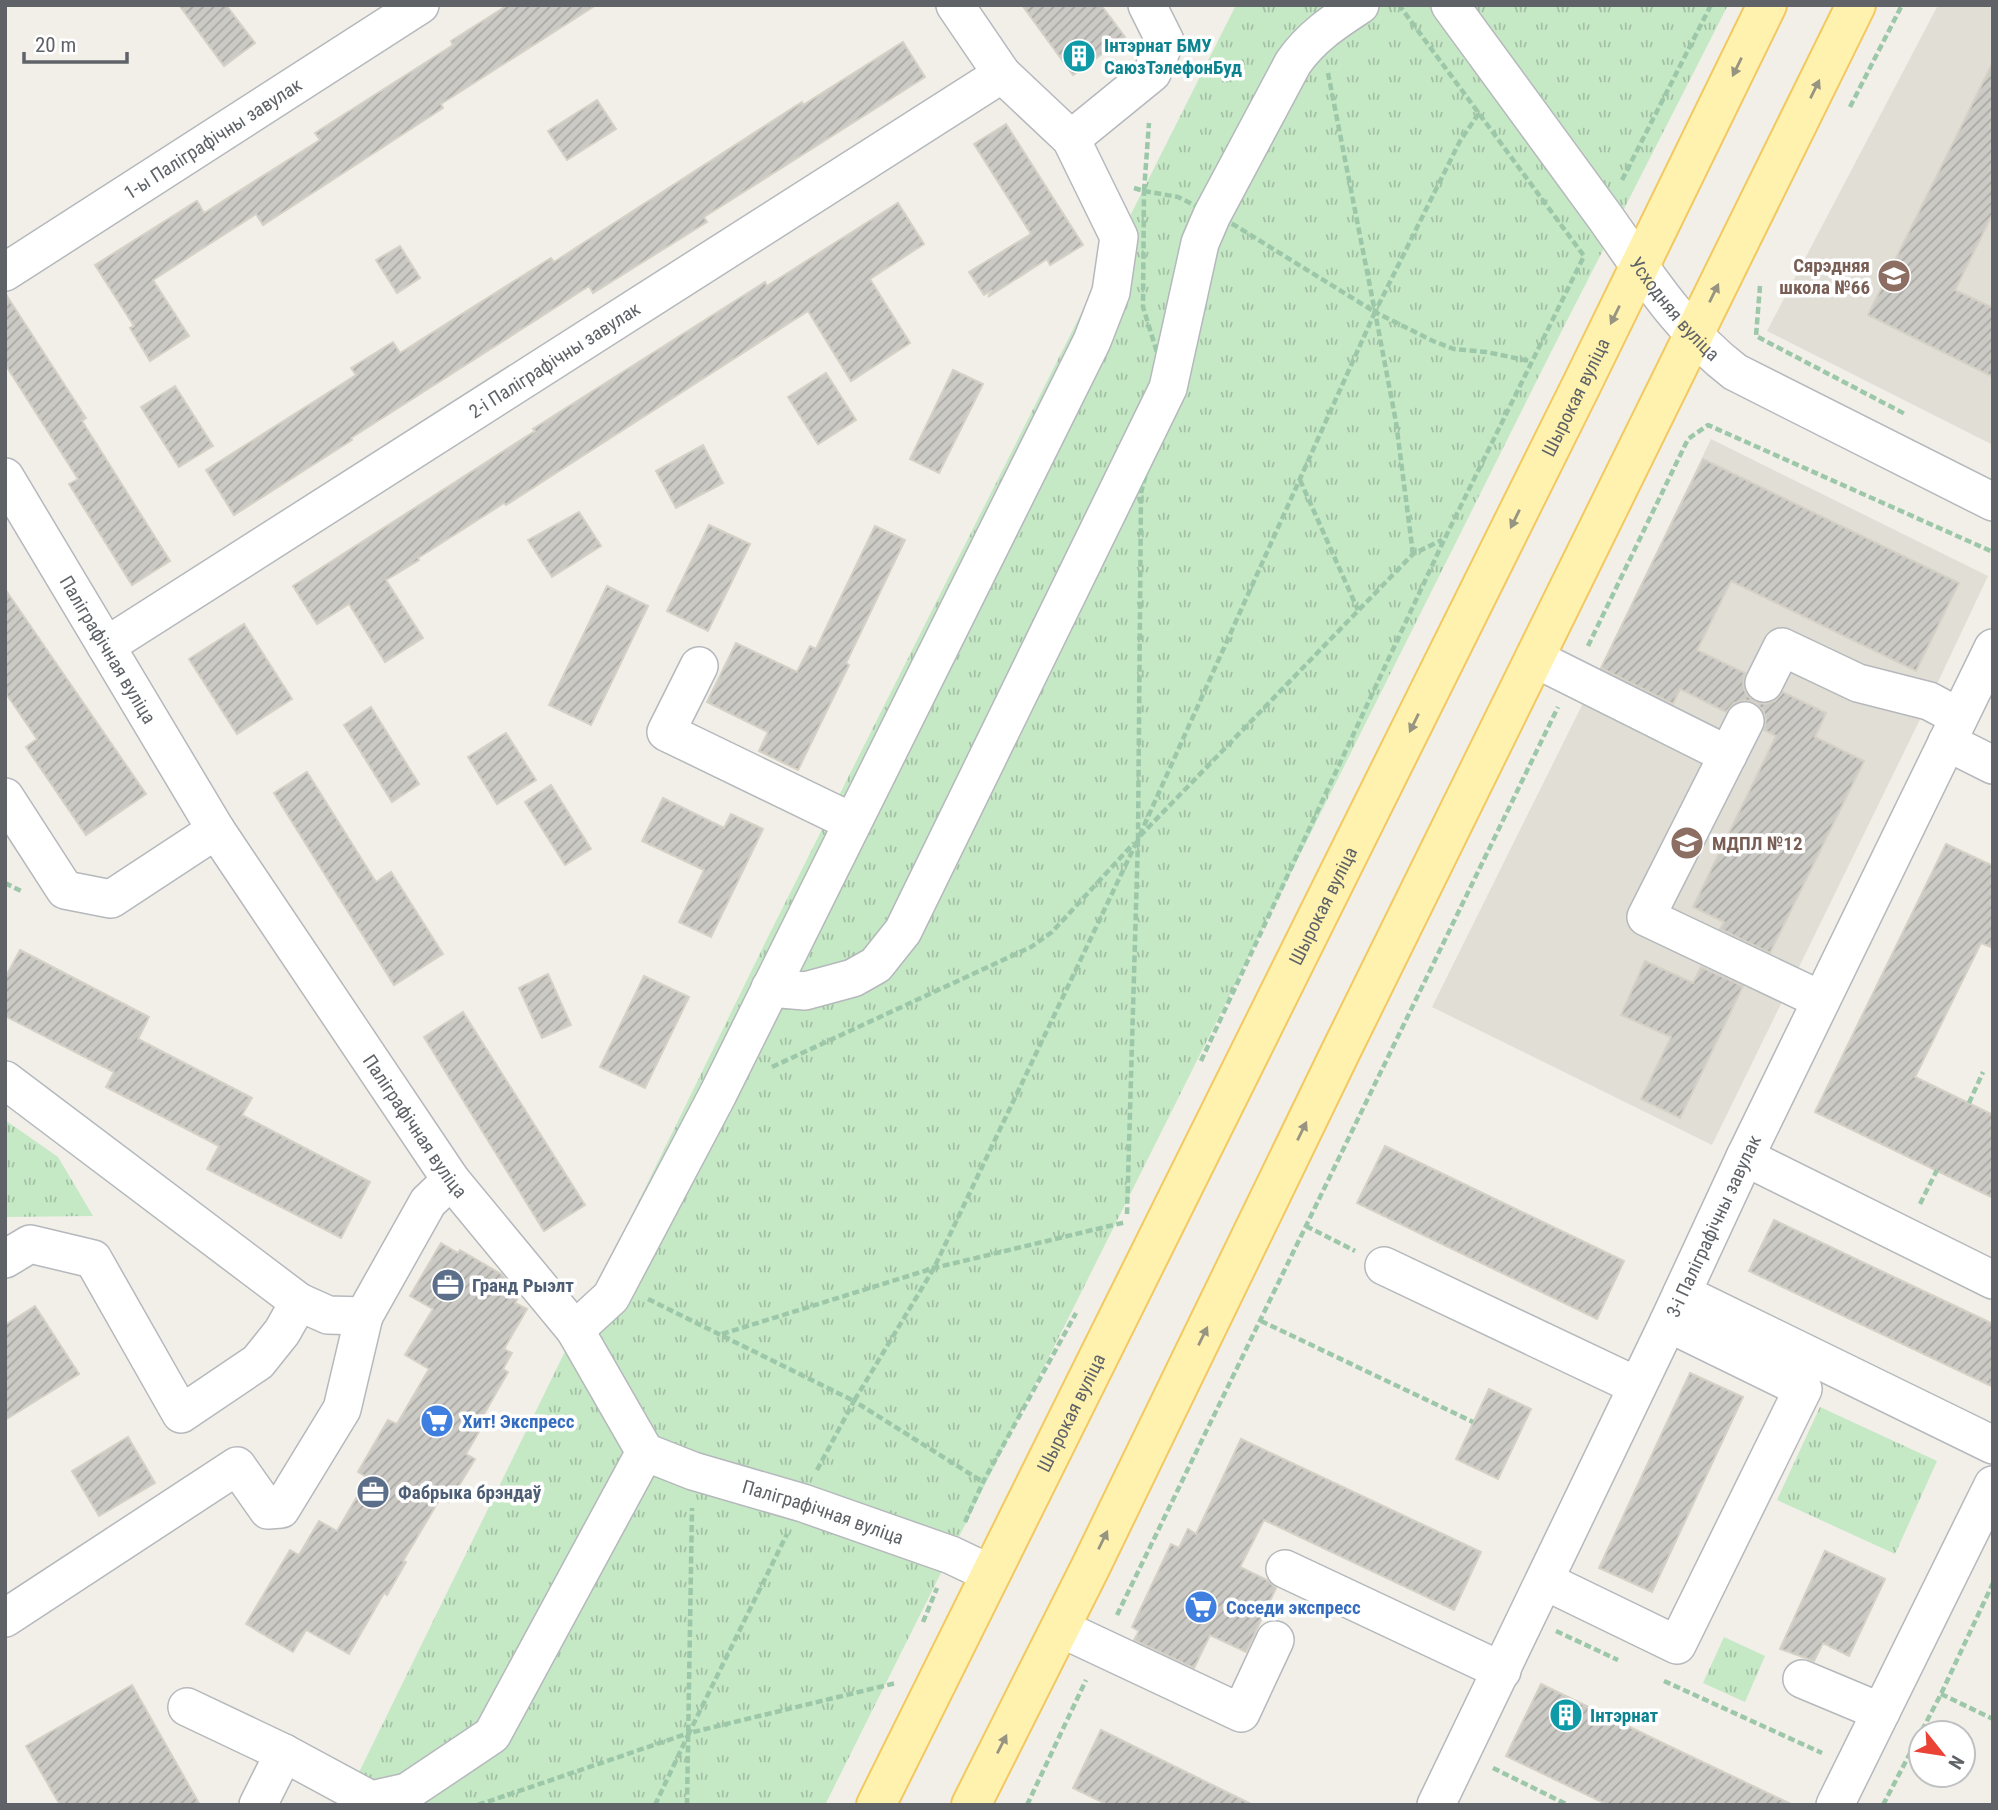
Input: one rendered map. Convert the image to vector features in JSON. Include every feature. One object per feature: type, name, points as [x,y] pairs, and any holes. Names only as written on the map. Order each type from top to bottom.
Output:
[{"type":"main road","name":"Шырокая вуліца","points":[[876,1805],[1569,411],[1767,5]]},
{"type":"main road","points":[[971,1805],[1060,1629],[1856,5]]},
{"type":"street","name":"1-ы Паліграфічны завулак","points":[[5,272],[420,5]]},
{"type":"street","points":[[575,1331],[611,1297],[718,1094],[1093,341],[1111,292],[1119,237],[1071,139],[1002,74],[955,5]]},
{"type":"street","points":[[1071,139],[1152,73],[1165,41],[1147,5]]},
{"type":"street","points":[[770,988],[804,991],[853,978],[876,965],[903,931],[1168,388],[1200,243],[1212,215],[1305,45],[1320,31],[1360,5]]},
{"type":"street","name":"Усходняя вуліца","points":[[1450,5],[1639,265],[1693,336],[1711,354],[1735,372],[1993,502]]},
{"type":"street","name":"2-і Паліграфічны завулак","points":[[106,646],[1002,74]]},
{"type":"street","name":"Паліграфічная вуліца","points":[[5,477],[216,830],[451,1180],[575,1331],[645,1452],[693,1471],[803,1503],[951,1555],[991,1574]]},
{"type":"street","points":[[1764,682],[1782,647],[1858,682],[1929,701],[1953,729],[1993,765]]},
{"type":"street","name":"3-і Паліграфічны завулак","points":[[1436,1805],[1745,1157],[1993,648]]},
{"type":"street","points":[[1534,658],[1728,754]]},
{"type":"street","points":[[699,666],[666,732],[852,822]]},
{"type":"street","points":[[1745,721],[1646,917],[1821,1000]]},
{"type":"street","points":[[5,797],[65,890],[111,899],[216,830]]},
{"type":"street","points":[[5,1080],[299,1302],[328,1315],[364,1316]]},
{"type":"street","points":[[1745,1157],[1993,1280]]},
{"type":"street","points":[[5,1618],[237,1466],[268,1510],[281,1509],[342,1409],[364,1316],[428,1202],[451,1180]]},
{"type":"street","points":[[5,1259],[30,1244],[93,1259],[181,1414],[258,1362],[282,1332],[299,1302]]},
{"type":"street","points":[[1384,1266],[1637,1386]]},
{"type":"street","points":[[1675,1308],[1993,1445]]},
{"type":"street","points":[[1545,1581],[1677,1645],[1803,1389],[1675,1308]]},
{"type":"street","points":[[187,1707],[284,1753],[371,1800],[407,1792],[492,1735],[645,1452]]},
{"type":"street","points":[[1835,1805],[1990,1498]]},
{"type":"street","points":[[1285,1569],[1502,1671]]},
{"type":"street","points":[[1060,1629],[1241,1713],[1275,1640]]},
{"type":"street","points":[[1802,1679],[1881,1712]]},
{"type":"street","points":[[258,1805],[284,1753]]},
{"type":"path","points":[[1197,1070],[1444,540],[1584,256],[1399,5]]},
{"type":"path","points":[[1620,183],[1711,5]]},
{"type":"path","points":[[1847,114],[1902,5]]},
{"type":"path","points":[[1320,31],[1396,422],[1413,554]]},
{"type":"path","points":[[1127,1221],[1138,839],[1141,493],[1168,388],[1143,307],[1144,191],[1152,73]]},
{"type":"path","points":[[655,1805],[803,1503],[809,1485],[934,1268],[1138,839],[1375,312],[1460,141],[1479,113]]},
{"type":"path","points":[[1090,175],[1144,191],[1178,197],[1236,226],[1375,312],[1454,349],[1530,361]]},
{"type":"path","points":[[1760,282],[1756,336],[1910,416]]},
{"type":"path","points":[[1027,1805],[1688,439],[1708,425],[1993,552]]},
{"type":"path","points":[[1300,480],[1359,610]]},
{"type":"path","points":[[718,1094],[1031,947],[1052,932],[1413,554],[1444,540]]},
{"type":"path","points":[[1969,1103],[1983,1072]]},
{"type":"path","points":[[1120,1233],[1133,1209]]},
{"type":"path","points":[[722,1334],[934,1268],[1127,1221]]},
{"type":"path","points":[[1306,1226],[1384,1266]]},
{"type":"path","points":[[611,1297],[644,1297],[722,1334],[855,1401],[983,1482]]},
{"type":"path","points":[[919,1631],[983,1482],[1081,1304]]},
{"type":"path","points":[[1261,1321],[1474,1422]]},
{"type":"path","points":[[687,1805],[693,1471]]},
{"type":"path","points":[[1883,1805],[1941,1694],[1993,1583]]},
{"type":"path","points":[[1555,1631],[1630,1665]]},
{"type":"path","points":[[1655,1676],[1853,1768]]},
{"type":"path","points":[[478,1805],[689,1733],[898,1682],[891,1695]]},
{"type":"path","points":[[1941,1694],[1993,1719]]},
{"type":"path","points":[[1481,1762],[1568,1805]]},
{"type":"shaded area","name":"Сярэдняя школа №66","points":[[1938,5],[1993,5],[1993,445],[1767,331]]},
{"type":"shaded area","name":"МДПЛ №12","points":[[1711,439],[1988,576],[1712,1145],[1432,1007]]},
{"type":"green space","points":[[1236,5],[1728,5],[1551,352],[825,1805],[343,1805],[769,935]]},
{"type":"green space","points":[[5,1120],[58,1157],[93,1216],[5,1217]]},
{"type":"green space","points":[[1820,1407],[1937,1461],[1895,1554],[1777,1500]]},
{"type":"green space","points":[[1724,1637],[1765,1656],[1745,1702],[1703,1683]]},
{"type":"building","points":[[179,5],[226,5],[255,43],[224,66]]},
{"type":"building","points":[[508,5],[596,5],[441,104],[443,108],[263,225],[256,214],[153,280],[189,336],[150,361],[130,328],[134,326],[95,265],[197,201],[204,213],[320,140],[315,133],[453,45],[451,41]]},
{"type":"building","name":"Інтэрнат БМУ СаюзТэлефонБуд","points":[[1022,5],[1101,5],[1125,37],[1073,75]]},
{"type":"building","points":[[903,42],[925,77],[704,217],[707,222],[593,293],[589,286],[234,515],[206,470],[356,375],[351,368],[393,342],[400,353],[551,258],[554,262],[802,102],[803,105]]},
{"type":"building","points":[[1993,62],[1993,213],[1955,290],[1993,308],[1993,377],[1868,315]]},
{"type":"building","points":[[597,100],[616,129],[567,160],[548,131]]},
{"type":"building","points":[[1006,124],[1083,245],[1050,265],[1047,259],[988,297],[992,290],[984,295],[969,272],[1031,234],[974,144]]},
{"type":"building","points":[[898,203],[924,244],[870,279],[910,343],[851,381],[808,311],[386,580],[423,638],[385,662],[349,604],[317,624],[293,586],[765,282],[767,286]]},
{"type":"building","points":[[400,246],[420,278],[397,293],[376,260]]},
{"type":"building","points":[[5,293],[86,418],[82,421],[170,561],[132,585],[69,484],[78,479],[5,364]]},
{"type":"building","points":[[953,370],[983,384],[939,473],[910,459]]},
{"type":"building","points":[[826,373],[856,420],[818,444],[788,397]]},
{"type":"building","points":[[175,386],[213,446],[179,467],[141,407]]},
{"type":"building","points":[[703,445],[723,483],[676,508],[656,471]]},
{"type":"building","points":[[1703,459],[1959,583],[1916,671],[1731,581],[1697,650],[1745,673],[1743,684],[1746,694],[1755,702],[1765,704],[1775,701],[1783,692],[1826,713],[1815,737],[1864,761],[1770,953],[1720,929],[1724,922],[1693,907],[1776,736],[1764,730],[1766,719],[1763,710],[1755,703],[1745,700],[1734,703],[1726,712],[1680,689],[1673,704],[1601,668]]},
{"type":"building","points":[[579,512],[601,546],[552,577],[528,540]]},
{"type":"building","points":[[709,525],[750,544],[708,631],[667,611]]},
{"type":"building","points":[[875,526],[905,540],[798,770],[759,751],[768,732],[707,702],[736,643],[797,672],[810,646],[816,649]]},
{"type":"building","points":[[607,586],[648,606],[591,725],[549,705]]},
{"type":"building","points":[[5,589],[146,794],[86,835],[26,747],[37,739],[5,692]]},
{"type":"building","points":[[244,624],[292,699],[237,734],[189,659]]},
{"type":"building","points":[[371,707],[419,784],[392,802],[344,725]]},
{"type":"building","points":[[506,733],[536,780],[497,804],[468,757]]},
{"type":"building","points":[[307,772],[376,882],[391,872],[443,954],[394,985],[274,793]]},
{"type":"building","points":[[551,785],[591,849],[565,865],[525,802]]},
{"type":"building","points":[[663,798],[724,828],[731,814],[763,829],[711,937],[679,922],[704,870],[642,841]]},
{"type":"building","points":[[1946,844],[1993,866],[1993,948],[1981,943],[1915,1077],[1993,1115],[1993,1198],[1815,1112]]},
{"type":"building","points":[[20,950],[149,1017],[138,1039],[252,1098],[242,1115],[370,1182],[341,1238],[207,1169],[219,1146],[106,1087],[114,1072],[5,1016],[5,978]]},
{"type":"building","points":[[1645,961],[1693,983],[1701,967],[1743,986],[1680,1118],[1641,1099],[1671,1037],[1621,1015]]},
{"type":"building","points":[[548,974],[571,1025],[542,1038],[519,988]]},
{"type":"building","points":[[644,976],[689,997],[645,1088],[600,1067]]},
{"type":"building","points":[[463,1012],[585,1205],[544,1231],[424,1037]]},
{"type":"building","points":[[1385,1146],[1624,1261],[1597,1319],[1357,1203]]},
{"type":"building","points":[[1774,1220],[1993,1324],[1993,1387],[1749,1271]]},
{"type":"building","points":[[441,1243],[458,1253],[460,1250],[501,1274],[519,1296],[515,1303],[527,1309],[504,1349],[512,1353],[503,1369],[508,1372],[480,1421],[484,1423],[466,1454],[475,1459],[449,1502],[441,1497],[403,1561],[406,1562],[387,1595],[384,1593],[349,1654],[306,1630],[293,1652],[246,1624],[290,1550],[299,1555],[319,1521],[337,1531],[368,1478],[358,1472],[388,1420],[397,1424],[429,1369],[405,1355],[433,1309],[410,1296]]},
{"type":"building","points":[[35,1306],[79,1374],[5,1420],[5,1325]]},
{"type":"building","points":[[1690,1373],[1743,1397],[1652,1592],[1599,1568]]},
{"type":"building","points":[[1489,1389],[1531,1409],[1498,1479],[1456,1459]]},
{"type":"building","points":[[128,1437],[155,1483],[99,1516],[72,1471]]},
{"type":"building","points":[[1241,1439],[1481,1552],[1454,1610],[1264,1520],[1240,1567],[1267,1580],[1276,1588],[1246,1652],[1210,1635],[1194,1668],[1134,1640],[1139,1631],[1132,1627],[1171,1544],[1179,1548],[1188,1529],[1196,1534]]},
{"type":"building","points":[[1825,1551],[1885,1579],[1849,1656],[1823,1643],[1814,1661],[1780,1649]]},
{"type":"building","name":"Інтэрнат","points":[[1541,1684],[1793,1805],[1608,1805],[1506,1756]]},
{"type":"building","points":[[132,1685],[200,1805],[60,1805],[26,1746]]},
{"type":"building","points":[[1101,1730],[1253,1805],[1108,1805],[1073,1788]]},
{"type":"place","name":"Інтэрнат БМУ СаюзТэлефонБуд","points":[[1079,56]]},
{"type":"place","name":"Сярэдняя школа №66","points":[[1894,276]]},
{"type":"place","name":"МДПЛ №12","points":[[1687,843]]},
{"type":"place","name":"Гранд Рыэлт","points":[[448,1285]]},
{"type":"place","name":"Хит! Экспресс","points":[[437,1421]]},
{"type":"place","name":"Фабрыка брэндаў","points":[[373,1492]]},
{"type":"place","name":"Соседи экспресс","points":[[1201,1607]]},
{"type":"place","name":"Інтэрнат","points":[[1566,1715]]}]
